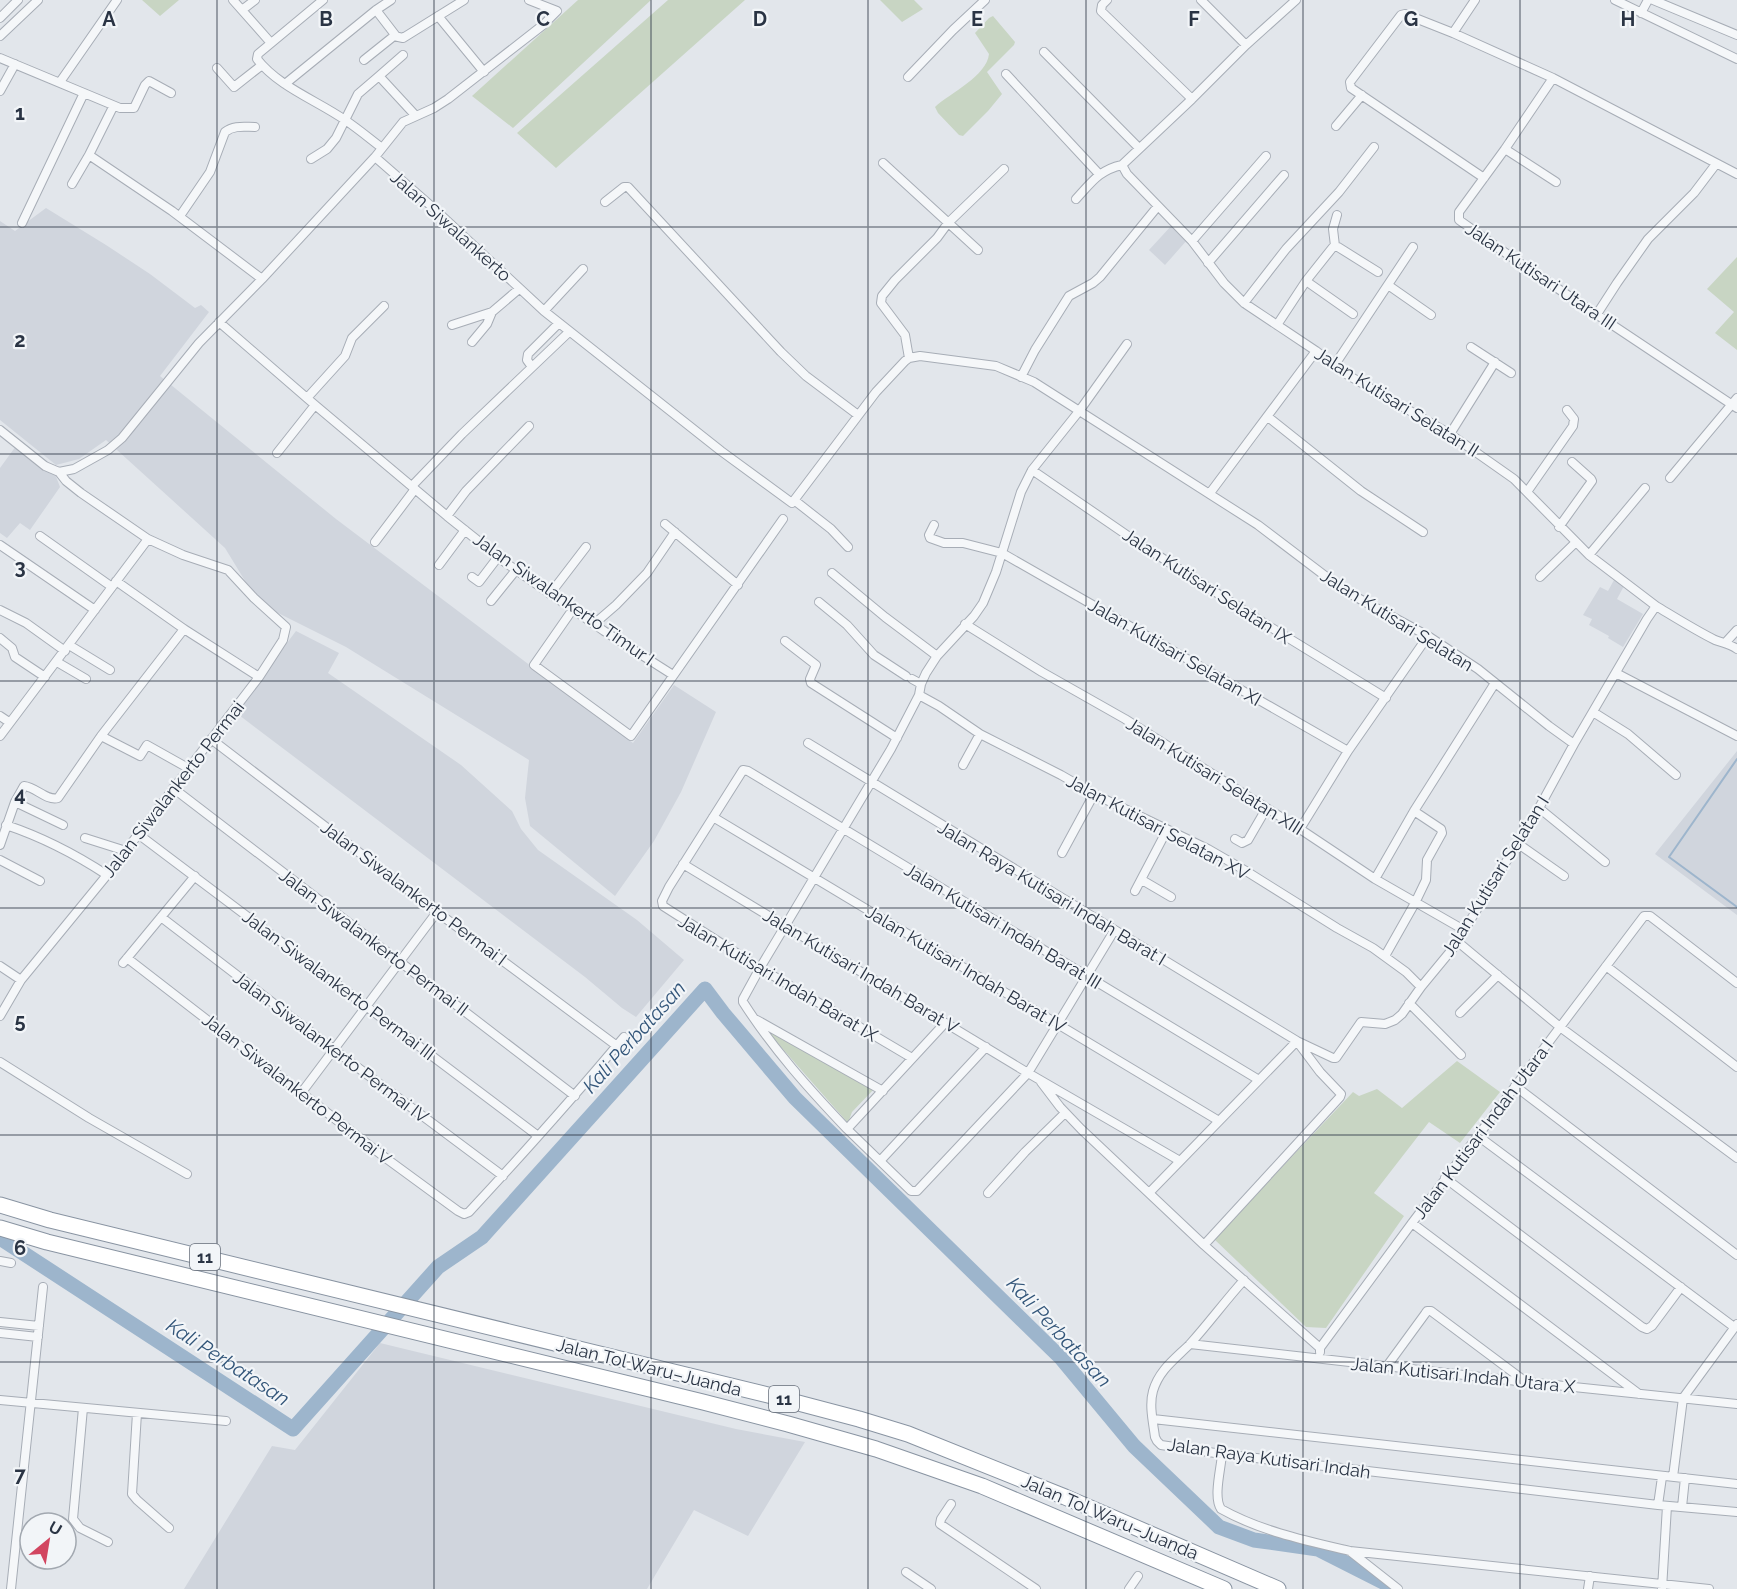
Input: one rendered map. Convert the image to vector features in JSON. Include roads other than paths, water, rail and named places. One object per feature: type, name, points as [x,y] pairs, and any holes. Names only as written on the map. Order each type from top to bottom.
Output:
[{"type":"highway","name":"Jalan Tol Waru–Juanda","points":[[0,1205],[50,1220],[859,1419],[908,1434],[992,1467],[1278,1589]]},
{"type":"highway","name":"Jalan Tol Waru–Juanda","points":[[0,1228],[47,1242],[243,1288],[788,1424],[876,1449],[982,1486],[1224,1589]]},
{"type":"street","points":[[0,18],[18,0]]},
{"type":"street","points":[[0,36],[38,0]]},
{"type":"street","points":[[60,82],[117,0]]},
{"type":"street","points":[[233,0],[271,43]]},
{"type":"street","points":[[242,10],[255,0]]},
{"type":"street","points":[[323,0],[257,55],[257,59],[285,84],[345,120],[382,148]]},
{"type":"street","points":[[285,84],[391,0]]},
{"type":"street","points":[[376,10],[396,36],[403,38],[464,0]]},
{"type":"street","points":[[375,157],[403,122],[434,108],[484,72],[557,11],[529,0]]},
{"type":"street","points":[[908,77],[985,0]]},
{"type":"street","points":[[1107,0],[1101,5],[1101,11],[1192,99]]},
{"type":"street","points":[[1201,0],[1246,45]]},
{"type":"street","points":[[1076,199],[1099,174],[1108,168],[1122,165],[1296,0]]},
{"type":"street","points":[[1453,33],[1474,0]]},
{"type":"street","points":[[1615,0],[1647,4],[1737,35]]},
{"type":"street","points":[[1647,4],[1737,59]]},
{"type":"street","points":[[1484,178],[1351,88],[1350,82],[1401,15],[1405,14],[1453,33],[1553,78],[1737,174]]},
{"type":"street","points":[[438,16],[484,72]]},
{"type":"street","points":[[364,60],[396,36]]},
{"type":"street","points":[[1044,52],[1138,148]]},
{"type":"street","points":[[311,159],[332,145],[358,94],[404,55]]},
{"type":"street","points":[[0,58],[113,106],[134,108],[145,85],[151,81],[171,93]]},
{"type":"street","points":[[0,91],[15,64]]},
{"type":"street","points":[[217,68],[234,87],[262,65]]},
{"type":"street","points":[[1006,74],[1099,174]]},
{"type":"street","points":[[379,76],[415,115]]},
{"type":"street","name":"Jalan Kutisari Utara III","points":[[1553,78],[1459,212],[1459,220],[1527,268],[1735,404]]},
{"type":"street","points":[[22,223],[84,93]]},
{"type":"street","points":[[1336,126],[1362,95]]},
{"type":"street","points":[[72,184],[113,106]]},
{"type":"street","points":[[180,216],[210,172],[225,132],[230,128],[255,127]]},
{"type":"street","points":[[1244,303],[1286,249],[1339,192],[1374,147]]},
{"type":"street","points":[[1505,149],[1556,182]]},
{"type":"street","points":[[89,155],[180,216],[262,279]]},
{"type":"street","points":[[1192,242],[1266,156]]},
{"type":"street","name":"Jalan Siwalankerto","points":[[58,472],[74,469],[114,446],[199,343],[375,157],[569,332],[731,458],[831,529],[848,547]]},
{"type":"street","points":[[883,163],[978,250]]},
{"type":"street","points":[[1597,314],[1648,239],[1694,193],[1716,164]]},
{"type":"street","name":"Jalan Kutisari Selatan II","points":[[1122,165],[1127,174],[1192,242],[1224,283],[1244,303],[1316,351],[1334,366],[1450,434],[1502,469],[1575,543],[1656,606]]},
{"type":"street","points":[[793,502],[876,392],[909,358],[905,335],[881,303],[882,296],[948,223],[1004,169]]},
{"type":"street","points":[[1208,263],[1284,175]]},
{"type":"street","points":[[605,202],[624,187],[628,187],[781,352],[806,376],[858,415]]},
{"type":"street","points":[[1021,376],[1069,296],[1100,277],[1158,206]]},
{"type":"street","points":[[1335,246],[1333,229],[1337,215]]},
{"type":"street","points":[[1335,246],[1378,272]]},
{"type":"street","points":[[1277,324],[1306,281],[1331,248],[1335,246]]},
{"type":"street","points":[[1334,366],[1413,247]]},
{"type":"street","points":[[544,311],[583,269]]},
{"type":"street","points":[[1306,281],[1353,314]]},
{"type":"street","points":[[1388,285],[1431,315]]},
{"type":"street","points":[[472,342],[492,312],[519,288]]},
{"type":"street","points":[[307,398],[345,356],[352,338],[384,306]]},
{"type":"street","points":[[452,325],[492,312]]},
{"type":"street","name":"Jalan Siwalankerto Timur I","points":[[219,322],[498,557],[594,624],[673,675],[738,585],[793,502]]},
{"type":"street","points":[[532,367],[527,356],[559,323]]},
{"type":"street","points":[[375,542],[413,487],[462,434],[569,332]]},
{"type":"street","points":[[1114,931],[1028,1073],[917,1191],[910,1190],[847,1129],[799,1078],[770,1043],[743,1001],[760,968],[897,738],[919,695],[921,684],[937,656],[983,603],[1002,553],[1018,500],[1032,470],[1080,410],[1127,344]]},
{"type":"street","points":[[1471,347],[1511,373]]},
{"type":"street","points":[[1210,493],[1316,351]]},
{"type":"street","name":"Jalan Kutisari Selatan","points":[[909,358],[920,356],[996,366],[1034,382],[1280,540],[1345,591],[1428,636],[1478,669],[1574,744]]},
{"type":"street","points":[[1450,434],[1495,362]]},
{"type":"street","points":[[1670,478],[1735,404]]},
{"type":"street","points":[[277,453],[315,405]]},
{"type":"street","points":[[1527,492],[1573,426],[1574,419],[1567,410]]},
{"type":"street","points":[[1268,417],[1361,491],[1423,532]]},
{"type":"street","points":[[447,516],[466,491],[529,426]]},
{"type":"street","points":[[0,430],[45,466],[58,472],[81,493],[148,539],[0,736]]},
{"type":"street","points":[[1559,526],[1592,481],[1572,462]]},
{"type":"street","name":"Jalan Kutisari Selatan IX","points":[[1032,470],[1220,596],[1386,698]]},
{"type":"street","points":[[1589,555],[1645,488]]},
{"type":"street","points":[[665,524],[738,585]]},
{"type":"street","name":"Jalan Kutisari Selatan XI","points":[[934,525],[929,535],[933,540],[944,543],[963,543],[1002,553],[1348,751]]},
{"type":"street","points":[[439,565],[465,530]]},
{"type":"street","points":[[594,624],[640,580],[675,532]]},
{"type":"street","points":[[40,536],[259,677]]},
{"type":"street","name":"Jalan Siwalankerto Permai","points":[[2,1010],[21,980],[126,851],[259,677],[283,640],[286,627],[228,570],[183,555],[148,539]]},
{"type":"street","points":[[1540,577],[1575,543]]},
{"type":"street","points":[[0,545],[95,610]]},
{"type":"street","points":[[550,594],[586,547]]},
{"type":"street","points":[[472,577],[479,582],[498,557]]},
{"type":"street","points":[[491,601],[516,570]]},
{"type":"street","points":[[832,573],[937,656]]},
{"type":"street","points":[[819,602],[847,625],[874,655],[921,684]]},
{"type":"street","points":[[1574,744],[1656,606],[1718,641],[1726,642],[1737,649]]},
{"type":"street","points":[[573,609],[534,665],[629,735],[631,736],[673,675]]},
{"type":"street","points":[[0,610],[110,670]]},
{"type":"street","name":"Jalan Kutisari Selatan XIII","points":[[965,624],[1042,672],[1125,719],[1375,879],[1464,930]]},
{"type":"street","points":[[0,846],[15,802],[24,786],[51,799],[58,798],[184,628]]},
{"type":"street","points":[[1726,642],[1737,630]]},
{"type":"street","points":[[1300,829],[1348,751],[1428,636]]},
{"type":"street","points":[[0,638],[10,645],[15,657],[45,677]]},
{"type":"street","points":[[785,641],[816,665],[810,679],[811,682],[897,738]]},
{"type":"street","points":[[57,662],[86,679]]},
{"type":"street","points":[[1616,674],[1737,736]]},
{"type":"street","points":[[1375,879],[1414,811],[1495,683]]},
{"type":"street","name":"Jalan Kutisari Selatan XV","points":[[919,695],[980,734],[1094,794],[1208,849],[1385,956],[1421,987]]},
{"type":"street","points":[[1593,712],[1628,734],[1676,775]]},
{"type":"street","points":[[0,716],[9,722]]},
{"type":"street","points":[[963,765],[980,734]]},
{"type":"street","points":[[102,736],[140,756],[147,745],[188,768]]},
{"type":"street","name":"Jalan Siwalankerto Permai I","points":[[211,739],[617,1046]]},
{"type":"street","name":"Jalan Raya Kutisari Indah Barat I","points":[[808,743],[870,783],[1297,1041]]},
{"type":"street","name":"Jalan Kutisari Selatan I","points":[[1297,1041],[1335,1058],[1361,1022],[1390,1023],[1402,1014],[1458,942],[1539,808],[1574,744]]},
{"type":"street","name":"Jalan Kutisari Indah Barat IX","points":[[748,771],[741,772],[683,864],[663,897],[663,906],[760,968],[912,1058]]},
{"type":"street","name":"Jalan Kutisari Indah Barat III","points":[[748,771],[1259,1080]]},
{"type":"street","name":"Jalan Siwalankerto Permai II","points":[[172,788],[575,1096]]},
{"type":"street","points":[[1062,853],[1094,794]]},
{"type":"street","points":[[15,802],[63,825]]},
{"type":"street","points":[[1539,808],[1605,862]]},
{"type":"street","points":[[1235,839],[1242,843],[1248,840],[1266,809]]},
{"type":"street","points":[[1385,956],[1426,880],[1427,860],[1442,833],[1440,829],[1414,811]]},
{"type":"street","name":"Jalan Kutisari Indah Barat IV","points":[[713,817],[1219,1121]]},
{"type":"street","points":[[6,825],[42,838],[107,875]]},
{"type":"street","points":[[1135,891],[1167,830]]},
{"type":"street","name":"Jalan Siwalankerto Permai III","points":[[138,834],[538,1136]]},
{"type":"street","points":[[85,838],[126,851]]},
{"type":"street","points":[[1517,843],[1564,876]]},
{"type":"street","points":[[0,860],[40,881]]},
{"type":"street","name":"Jalan Kutisari Indah Barat V","points":[[683,864],[1028,1073],[1180,1161]]},
{"type":"street","points":[[161,917],[195,876]]},
{"type":"street","points":[[1142,880],[1171,897]]},
{"type":"street","points":[[302,1092],[365,1005],[437,912]]},
{"type":"street","name":"Jalan Kutisari Indah Utara I","points":[[1320,1348],[1445,1178],[1644,916],[1650,916],[1737,983]]},
{"type":"street","name":"Jalan Siwalankerto Permai V","points":[[161,917],[125,960],[458,1211],[464,1214],[469,1212],[503,1176]]},
{"type":"street","name":"Jalan Siwalankerto Permai IV","points":[[161,917],[503,1176]]},
{"type":"street","points":[[1458,942],[1560,1027],[1737,1158]]},
{"type":"street","points":[[0,966],[21,980]]},
{"type":"street","points":[[1606,966],[1737,1067]]},
{"type":"street","points":[[1460,1013],[1498,975]]},
{"type":"street","points":[[1410,1003],[1461,1055]]},
{"type":"street","points":[[754,1019],[883,1091]]},
{"type":"street","points":[[847,1129],[945,1023]]},
{"type":"street","points":[[503,1176],[624,1037]]},
{"type":"street","points":[[1149,1193],[1297,1041],[1341,1094],[1204,1245]]},
{"type":"street","points":[[880,1161],[986,1047]]},
{"type":"street","points":[[0,1062],[89,1118],[188,1174]]},
{"type":"street","name":"Jalan Kutisari Indah Barat V","points":[[1039,1079],[1065,1113],[1204,1245],[1320,1348]]},
{"type":"street","points":[[1515,1086],[1737,1255]]},
{"type":"street","points":[[988,1193],[1065,1113]]},
{"type":"street","points":[[1478,1136],[1681,1287],[1736,1325],[1683,1398],[1672,1477]]},
{"type":"street","points":[[1445,1178],[1642,1327],[1647,1329],[1652,1326],[1681,1287]]},
{"type":"street","points":[[1412,1223],[1640,1394]]},
{"type":"street","points":[[0,1261],[12,1263]]},
{"type":"street","points":[[1153,1419],[1152,1402],[1155,1385],[1165,1368],[1190,1344],[1244,1280]]},
{"type":"street","points":[[11,1589],[43,1287]]},
{"type":"street","points":[[1387,1366],[1425,1314],[1431,1311],[1526,1382]]},
{"type":"street","points":[[0,1322],[39,1326]]},
{"type":"street","points":[[12,1335],[14,1324]]},
{"type":"street","points":[[0,1334],[38,1337]]},
{"type":"street","name":"Jalan Kutisari Indah Utara X","points":[[1190,1344],[1737,1404]]},
{"type":"street","points":[[1320,1348],[1320,1358]]},
{"type":"street","points":[[0,1400],[226,1421]]},
{"type":"street","points":[[83,1408],[73,1519],[80,1528],[108,1542]]},
{"type":"street","points":[[137,1413],[132,1494],[169,1528]]},
{"type":"street","name":"Jalan Raya Kutisari Indah","points":[[1737,1484],[1153,1419],[1156,1441],[1161,1445],[1663,1506],[1737,1512]]},
{"type":"street","points":[[1222,1454],[1217,1497],[1221,1509],[1262,1527],[1314,1542],[1350,1551],[1590,1576],[1662,1586],[1709,1589]]},
{"type":"street","points":[[1662,1477],[1662,1586]]},
{"type":"street","points":[[1682,1506],[1685,1478]]},
{"type":"street","points":[[951,1504],[940,1524],[1036,1589]]},
{"type":"street","points":[[1350,1551],[1398,1589]]},
{"type":"street","points":[[906,1572],[931,1589]]},
{"type":"street","points":[[1129,1589],[1138,1575]]},
{"type":"street","points":[[1588,1589],[1590,1576]]},
{"type":"waterway","points":[[1737,759],[1669,857],[1737,907]]},
{"type":"waterway","name":"Kali Perbatasan","points":[[0,1238],[293,1429],[438,1267],[482,1237],[705,989],[795,1098],[1061,1358],[1134,1446],[1219,1527],[1254,1540],[1318,1549],[1393,1589]]}]
